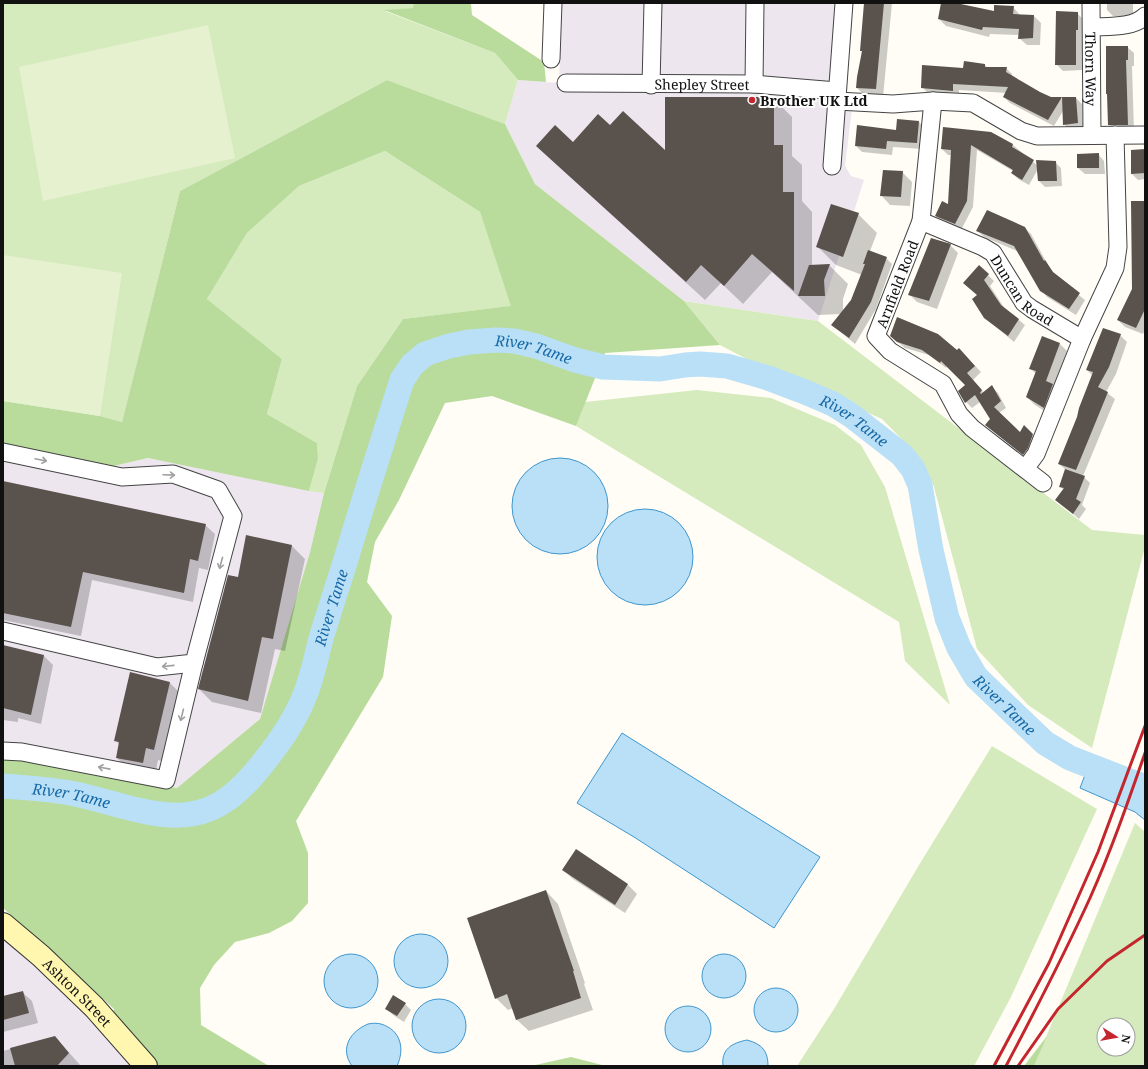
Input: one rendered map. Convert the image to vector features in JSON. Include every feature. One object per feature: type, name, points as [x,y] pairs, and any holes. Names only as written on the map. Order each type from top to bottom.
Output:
[{"type":"main road","name":"Ashton Street","points":[[3,924],[41,956],[94,1007],[146,1066]]},
{"type":"street","points":[[551,59],[553,3]]},
{"type":"street","points":[[651,85],[653,3]]},
{"type":"street","points":[[754,84],[755,3]]},
{"type":"street","points":[[832,166],[844,3]]},
{"type":"street","name":"Thorn Way","points":[[1091,3],[1092,134]]},
{"type":"street","points":[[1092,27],[1128,24],[1141,20],[1145,16]]},
{"type":"street","name":"Shepley Street","points":[[566,83],[651,85],[754,84],[837,96]]},
{"type":"street","points":[[837,96],[893,104],[932,101],[973,103],[1021,131],[1037,136],[1092,134],[1145,135]]},
{"type":"street","name":"Arnfield Road","points":[[932,101],[921,221],[876,336],[890,352],[943,384],[959,414],[972,428],[1043,483]]},
{"type":"street","points":[[1025,469],[1036,454],[1082,339],[1115,268],[1118,247],[1115,135]]},
{"type":"street","name":"Duncan Road","points":[[921,221],[983,247],[993,253],[1024,303],[1082,339]]},
{"type":"street","points":[[3,452],[122,477],[173,474],[218,490],[233,516],[194,663],[166,780],[22,752],[3,751]]},
{"type":"street","points":[[3,631],[157,667],[194,663]]},
{"type":"shaded area","points":[[562,3],[836,3],[828,107],[852,109],[845,166],[851,176],[864,180],[854,211],[859,213],[843,257],[839,256],[818,321],[684,301],[535,184],[505,124],[518,80],[559,83]]},
{"type":"shaded area","points":[[3,449],[105,468],[148,458],[324,493],[310,552],[260,719],[177,788],[3,757]]},
{"type":"shaded area","points":[[3,924],[146,1066],[3,1066]]},
{"type":"green space","points":[[3,3],[414,3],[414,8],[385,11],[495,53],[518,80],[505,124],[387,80],[180,191],[122,422],[100,416],[3,401]]},
{"type":"green space","points":[[414,3],[471,3],[472,15],[544,62],[546,82],[518,80],[495,53],[384,10],[413,8]]},
{"type":"green space","points":[[208,25],[235,158],[43,201],[19,67]]},
{"type":"green space","points":[[387,80],[505,124],[535,184],[684,301],[720,345],[605,353],[576,426],[492,396],[445,403],[399,500],[375,542],[367,582],[392,616],[383,677],[296,821],[308,853],[308,903],[292,921],[269,933],[235,942],[214,965],[200,988],[201,1025],[269,1066],[149,1066],[111,1026],[114,1009],[3,908],[3,757],[177,788],[260,719],[310,552],[324,493],[357,386],[403,319],[511,306],[480,212],[385,151],[299,186],[247,233],[207,299],[282,359],[267,414],[317,443],[318,459],[309,491],[148,458],[105,468],[3,448],[3,401],[100,416],[122,422],[180,191]]},
{"type":"green space","points":[[385,151],[480,212],[512,306],[403,319],[357,386],[324,493],[309,491],[318,459],[317,443],[267,414],[282,359],[207,299],[247,233],[299,186]]},
{"type":"green space","points":[[3,255],[122,273],[100,416],[3,401]]},
{"type":"green space","points":[[684,301],[818,321],[1092,530],[1145,535],[1145,547],[1092,748],[1028,705],[977,649],[934,487],[921,459],[882,419],[756,364],[720,345]]},
{"type":"green space","points":[[697,390],[771,398],[835,425],[861,445],[885,487],[950,705],[905,661],[899,622],[576,426],[585,402]]},
{"type":"green space","points":[[992,746],[1097,809],[1011,997],[974,1066],[797,1066],[834,1009],[919,865]]},
{"type":"green space","points":[[1135,823],[1145,832],[1145,1066],[1034,1066]]},
{"type":"green space","points":[[1047,1036],[1034,1066],[1024,1066]]},
{"type":"green space","points":[[571,1057],[606,1066],[531,1066]]},
{"type":"water","points":[[551,458],[569,458],[579,461],[587,466],[600,479],[605,487],[608,497],[608,515],[605,525],[594,540],[587,546],[579,551],[569,554],[551,554],[541,551],[533,546],[520,533],[515,525],[512,515],[512,497],[515,487],[520,479],[533,466],[541,461]]},
{"type":"water","points":[[636,509],[654,509],[664,512],[672,517],[685,530],[690,538],[693,548],[693,566],[690,576],[679,591],[672,597],[664,602],[654,605],[636,605],[626,602],[618,597],[605,584],[600,576],[597,566],[597,548],[600,538],[605,530],[618,517],[626,512]]},
{"type":"water","points":[[622,733],[820,857],[774,928],[634,837],[577,803]]},
{"type":"water","points":[[1091,759],[1145,774],[1145,820],[1135,812],[1080,788]]},
{"type":"water","points":[[421,934],[431,936],[440,942],[446,951],[448,961],[446,971],[440,980],[431,986],[421,988],[411,986],[402,980],[396,971],[394,961],[396,951],[402,942],[411,936]]},
{"type":"water","points":[[351,954],[361,956],[370,962],[376,971],[378,981],[376,991],[370,1000],[361,1006],[351,1008],[341,1006],[332,1000],[326,991],[324,981],[326,971],[332,962],[341,956]]},
{"type":"water","points":[[720,954],[728,954],[733,955],[740,960],[745,967],[745,985],[740,992],[733,997],[720,998],[712,995],[705,988],[702,980],[702,972],[705,964],[712,957]]},
{"type":"water","points":[[780,988],[792,994],[797,1002],[797,1018],[792,1026],[784,1031],[772,1032],[760,1026],[755,1018],[754,1006],[760,994],[768,989]]},
{"type":"water","points":[[434,999],[444,999],[454,1003],[462,1011],[466,1021],[466,1031],[462,1041],[454,1049],[444,1053],[434,1053],[424,1049],[416,1041],[412,1031],[412,1021],[416,1011],[424,1003]]},
{"type":"water","points":[[688,1006],[701,1010],[707,1016],[711,1029],[707,1042],[701,1048],[688,1052],[675,1048],[669,1042],[665,1029],[669,1016],[675,1010]]},
{"type":"water","points":[[368,1024],[381,1024],[388,1027],[397,1035],[400,1041],[401,1053],[397,1066],[352,1066],[348,1059],[347,1053],[349,1041],[356,1031]]},
{"type":"water","points":[[747,1040],[757,1044],[763,1049],[767,1056],[768,1066],[723,1066],[726,1051],[732,1045]]},
{"type":"building","points":[[864,3],[884,3],[876,89],[856,88],[862,51],[860,51]]},
{"type":"building","points":[[941,3],[956,3],[994,11],[994,5],[1014,6],[1013,14],[1034,15],[1033,38],[1018,39],[1019,29],[983,27],[982,30],[938,19]]},
{"type":"building","points":[[1056,11],[1078,12],[1078,30],[1076,30],[1076,65],[1055,65]]},
{"type":"building","points":[[1106,46],[1128,46],[1128,60],[1126,60],[1128,125],[1108,125],[1106,94]]},
{"type":"building","points":[[964,61],[985,64],[985,67],[1007,67],[1006,72],[1040,92],[1051,97],[1062,97],[1048,120],[1003,97],[1008,87],[953,84],[953,91],[921,88],[922,65],[963,68]]},
{"type":"building","points":[[665,97],[774,97],[774,145],[783,145],[783,192],[794,192],[794,291],[752,254],[724,286],[701,265],[686,282],[536,146],[555,125],[573,142],[598,114],[610,125],[623,111],[665,150]]},
{"type":"building","points":[[1062,97],[1076,97],[1078,123],[1063,125]]},
{"type":"building","points":[[897,119],[919,121],[917,143],[887,141],[886,149],[855,146],[857,125],[896,130]]},
{"type":"building","points":[[943,127],[991,132],[1013,144],[1012,147],[1034,160],[1022,180],[1011,173],[1013,170],[971,145],[967,201],[955,224],[935,216],[942,201],[948,204],[951,150],[941,149]]},
{"type":"building","points":[[1145,149],[1145,173],[1131,174],[1131,150]]},
{"type":"building","points":[[1099,153],[1099,168],[1077,168],[1077,154]]},
{"type":"building","points":[[1036,160],[1056,161],[1057,181],[1038,181]]},
{"type":"building","points":[[883,170],[903,171],[901,197],[880,196]]},
{"type":"building","points":[[1131,201],[1145,201],[1145,309],[1136,328],[1117,320],[1132,289]]},
{"type":"building","points":[[831,204],[859,213],[843,257],[816,247]]},
{"type":"building","points":[[987,210],[1025,227],[1044,261],[1045,260],[1053,272],[1080,293],[1069,309],[1040,291],[1014,246],[976,231]]},
{"type":"building","points":[[931,238],[951,244],[929,301],[908,295]]},
{"type":"building","points":[[868,250],[887,257],[871,302],[849,338],[831,325],[851,300],[865,264],[863,264]]},
{"type":"building","points":[[830,264],[824,280],[825,296],[798,296],[809,265]]},
{"type":"building","points":[[979,265],[989,274],[984,280],[1001,305],[1019,319],[1008,336],[984,318],[972,299],[977,295],[963,283]]},
{"type":"building","points":[[897,317],[938,334],[957,350],[959,348],[975,366],[967,373],[982,390],[980,393],[981,394],[992,385],[1001,401],[994,407],[1020,432],[1024,425],[1033,434],[1028,448],[1023,455],[985,425],[990,419],[975,395],[965,403],[958,391],[965,385],[941,361],[940,363],[922,350],[897,342],[890,336]]},
{"type":"building","points":[[1103,328],[1121,334],[1109,367],[1098,387],[1108,392],[1076,470],[1058,464],[1093,372],[1086,370]]},
{"type":"building","points":[[1042,336],[1060,343],[1046,381],[1053,384],[1044,408],[1026,397],[1036,371],[1029,369]]},
{"type":"building","points":[[1065,469],[1085,476],[1076,499],[1081,502],[1073,514],[1055,500],[1064,488],[1059,487]]},
{"type":"building","points":[[3,481],[206,524],[198,561],[190,559],[184,593],[83,572],[71,627],[3,613]]},
{"type":"building","points":[[246,535],[292,545],[273,639],[262,637],[248,701],[198,689],[228,575],[238,577]]},
{"type":"building","points":[[3,645],[44,655],[31,715],[3,708]]},
{"type":"building","points":[[130,672],[170,682],[154,750],[146,748],[143,763],[116,758],[119,742],[114,741]]},
{"type":"building","points":[[576,849],[628,884],[615,905],[562,870]]},
{"type":"building","points":[[546,890],[574,971],[581,998],[516,1020],[507,994],[495,999],[467,918]]},
{"type":"building","points":[[23,991],[29,1013],[3,1020],[3,996]]},
{"type":"building","points":[[393,995],[406,1003],[397,1016],[385,1009]]},
{"type":"building","points":[[55,1036],[69,1053],[57,1066],[15,1066],[10,1048]]},
{"type":"waterway","name":"River Tame","points":[[3,786],[66,792],[133,809],[177,815],[202,812],[211,808],[229,798],[245,784],[279,743],[296,715],[308,688],[322,635],[402,380],[412,365],[425,354],[449,346],[469,342],[496,340],[514,341],[536,346],[575,360],[603,367],[660,369],[700,364],[727,366],[768,378],[805,392],[833,404],[852,416],[902,455],[913,469],[920,485],[931,550],[947,618],[959,648],[976,677],[1045,743],[1070,758],[1145,787]]},
{"type":"railway","points":[[994,1066],[1049,963],[1098,852],[1145,726]]},
{"type":"railway","points":[[1006,1066],[1070,941],[1098,880],[1126,808],[1145,753]]},
{"type":"railway","points":[[1018,1066],[1058,1009],[1107,961],[1145,935]]},
{"type":"place","name":"Brother UK Ltd","points":[[752,100]]}]
